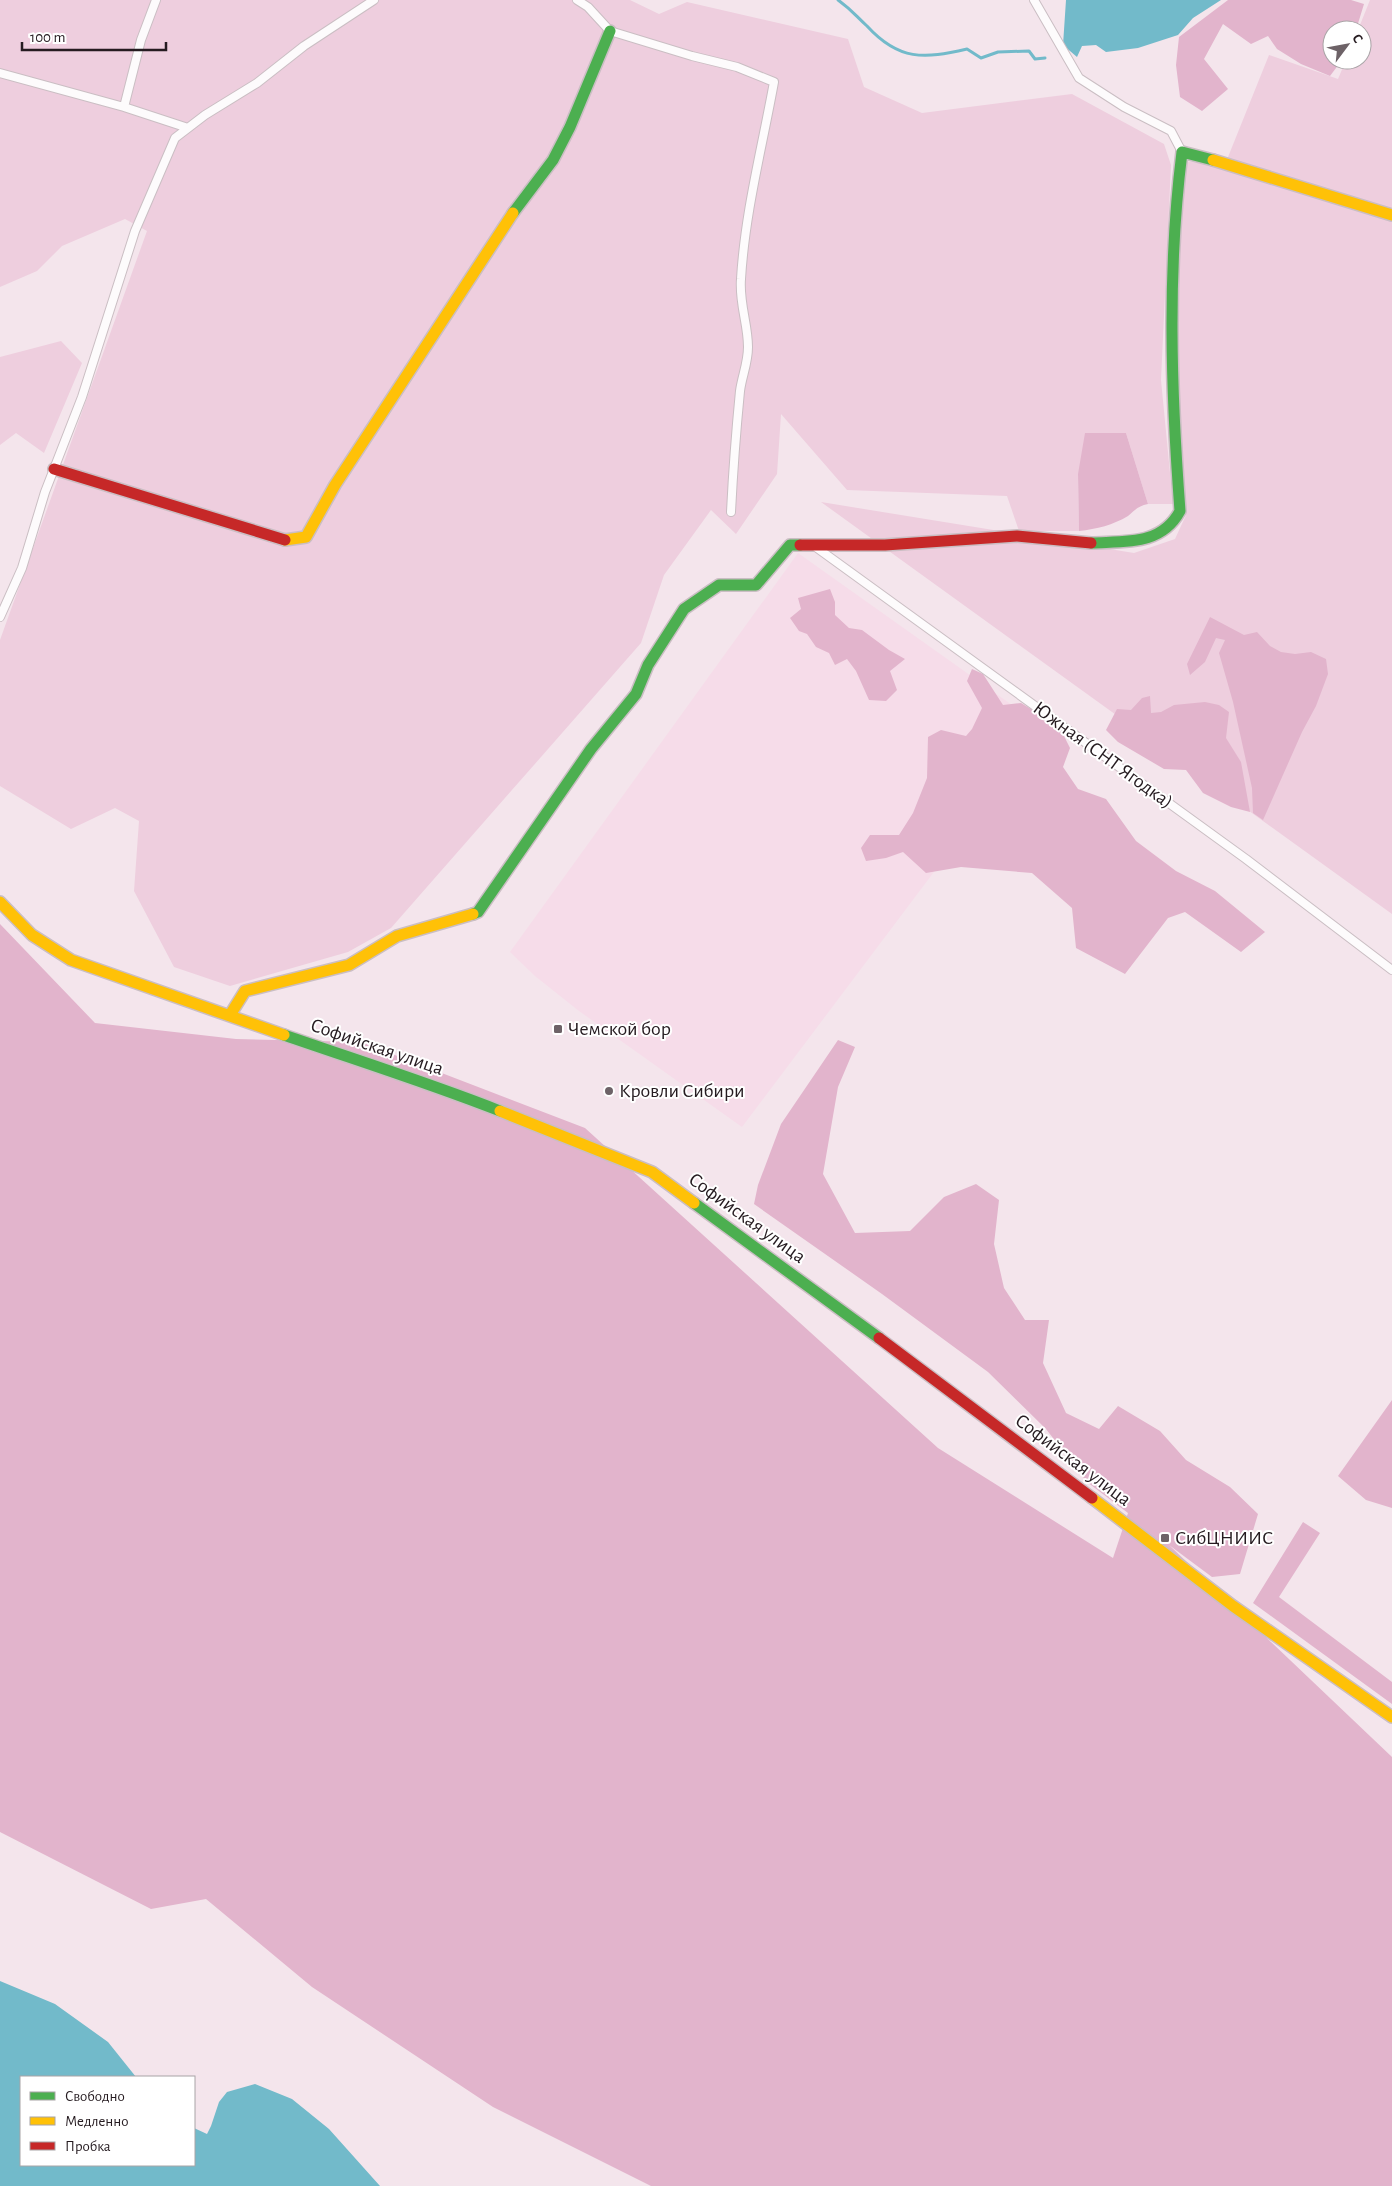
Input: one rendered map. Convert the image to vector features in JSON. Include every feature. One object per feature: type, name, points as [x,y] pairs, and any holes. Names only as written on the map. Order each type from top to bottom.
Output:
[{"type":"street","points":[[124,107],[141,40],[156,0]]},
{"type":"street","points":[[0,617],[22,568],[54,469],[82,397],[135,231],[175,138],[205,115],[257,83],[304,46],[374,0]]},
{"type":"street","points":[[577,0],[588,7],[610,32],[736,67],[774,82],[762,144],[752,182],[741,280],[741,304],[748,346],[734,452],[731,512]]},
{"type":"street","points":[[230,1015],[245,991],[349,965],[397,936],[478,912],[591,750],[636,694],[648,665],[684,609],[719,585],[756,585],[790,546],[811,544],[885,545],[1017,536],[1084,544],[1149,539],[1174,522],[1180,511],[1172,370],[1172,265],[1178,178],[1182,152],[1171,130],[1124,107],[1079,78],[1034,0]]},
{"type":"street","points":[[54,469],[287,541],[306,537],[335,485],[473,276],[507,221],[553,160],[570,127],[610,32]]},
{"type":"street","points":[[0,73],[124,107],[188,128]]},
{"type":"street","points":[[1182,152],[1196,154],[1392,215]]},
{"type":"street","name":"Южная (СНТ Ягодка)","points":[[811,544],[1246,859],[1392,970]]},
{"type":"street","name":"Софийская улица","points":[[0,902],[28,934],[48,948],[71,960],[424,1084],[450,1091],[652,1172],[936,1379],[1233,1606],[1392,1717]]},
{"type":"shaded area","points":[[0,0],[630,0],[659,14],[687,2],[848,39],[864,87],[922,113],[1072,94],[1164,144],[1171,165],[1161,380],[1173,504],[1148,504],[1126,433],[1078,474],[1079,531],[1019,531],[1007,496],[847,490],[781,414],[777,474],[736,534],[711,510],[664,575],[641,643],[391,928],[348,952],[230,986],[174,967],[134,891],[139,821],[115,808],[71,829],[0,786],[0,640],[147,231],[125,219],[62,246],[37,271],[0,287]]},
{"type":"shaded area","points":[[1228,0],[1351,0],[1364,4],[1359,20],[1322,20],[1322,70],[1334,70],[1330,76],[1301,64],[1277,49],[1268,36],[1251,44],[1223,24],[1204,59],[1228,89],[1202,111],[1180,97],[1176,65],[1179,37]]},
{"type":"shaded area","points":[[1370,0],[1392,0],[1392,914],[821,502],[1134,553],[1175,539],[1186,515],[1172,371],[1186,161],[1224,167],[1269,55],[1338,79],[1342,70],[1372,70],[1372,20],[1362,20]]},
{"type":"shaded area","points":[[61,341],[82,363],[44,453],[16,433],[0,445],[0,357]]},
{"type":"shaded area","points":[[1085,433],[1126,433],[1148,504],[1139,507],[1128,516],[1111,524],[1079,531],[1078,474]]},
{"type":"shaded area","points":[[798,553],[1043,727],[742,1127],[579,1011],[535,976],[510,952]]},
{"type":"shaded area","points":[[830,589],[835,602],[835,615],[849,628],[862,630],[905,659],[890,671],[897,690],[886,701],[869,700],[856,671],[847,659],[835,665],[829,653],[816,647],[807,634],[799,631],[790,618],[801,609],[798,598]]},
{"type":"shaded area","points":[[1210,617],[1244,635],[1257,632],[1270,646],[1281,652],[1295,654],[1311,652],[1326,659],[1328,674],[1316,706],[1302,732],[1263,820],[1253,813],[1252,788],[1233,702],[1219,653],[1225,640],[1216,638],[1205,662],[1190,675],[1187,664]]},
{"type":"shaded area","points":[[972,669],[983,674],[1003,705],[1021,703],[1059,726],[1070,748],[1063,767],[1078,789],[1106,799],[1136,841],[1176,871],[1215,891],[1265,932],[1241,952],[1185,912],[1168,918],[1125,974],[1076,948],[1072,908],[1032,873],[961,867],[926,873],[903,852],[886,858],[866,861],[861,848],[870,835],[899,835],[913,813],[927,778],[928,737],[941,730],[966,736],[972,729],[982,708],[967,681]]},
{"type":"shaded area","points":[[1150,696],[1151,713],[1161,712],[1174,705],[1205,702],[1219,705],[1229,712],[1226,738],[1241,762],[1250,812],[1231,807],[1203,793],[1186,770],[1164,769],[1118,742],[1106,730],[1117,709],[1131,710],[1142,698]]},
{"type":"shaded area","points":[[0,924],[95,1023],[236,1039],[361,1042],[585,1128],[938,1448],[1113,1558],[1128,1513],[1087,1482],[1046,1429],[988,1372],[882,1294],[754,1204],[758,1185],[781,1124],[838,1040],[855,1047],[838,1087],[823,1174],[855,1233],[910,1231],[944,1197],[976,1184],[999,1200],[994,1244],[1004,1288],[1025,1320],[1049,1320],[1043,1363],[1066,1413],[1099,1429],[1118,1406],[1160,1431],[1186,1460],[1230,1487],[1258,1514],[1240,1574],[1212,1577],[1169,1545],[1392,1757],[1392,2186],[651,2186],[493,2107],[312,1987],[206,1899],[151,1909],[0,1832]]},
{"type":"shaded area","points":[[1392,1400],[1392,1508],[1366,1500],[1338,1476]]},
{"type":"shaded area","points":[[1303,1522],[1320,1533],[1279,1597],[1392,1682],[1392,1704],[1253,1603]]},
{"type":"water","points":[[1066,0],[1221,0],[1193,18],[1178,35],[1138,48],[1106,52],[1096,45],[1082,46],[1077,57],[1063,45]]},
{"type":"water","points":[[0,1981],[55,2004],[108,2042],[135,2076],[20,2076],[20,2166],[195,2166],[195,2128],[207,2134],[219,2102],[227,2092],[255,2084],[292,2099],[329,2129],[380,2186],[0,2186]]},
{"type":"waterway","points":[[838,0],[890,46],[901,51],[913,54],[938,55],[967,49],[981,58],[998,52],[1029,51],[1035,59],[1045,58]]},
{"type":"traffic: fast","points":[[513,213],[553,160],[570,127],[610,31]]},
{"type":"traffic: fast","points":[[1091,543],[1129,541],[1152,536],[1172,522],[1180,511],[1174,421],[1172,332],[1172,287],[1177,197],[1182,152],[1213,160]]},
{"type":"traffic: fast","points":[[473,914],[478,912],[591,749],[636,694],[648,665],[684,609],[719,585],[756,585],[790,545],[800,545]]},
{"type":"traffic: fast","points":[[284,1035],[500,1111]]},
{"type":"traffic: fast","points":[[694,1203],[879,1338]]},
{"type":"traffic: slow","points":[[1213,160],[1392,215]]},
{"type":"traffic: slow","points":[[285,540],[306,537],[335,485],[513,213]]},
{"type":"traffic: slow","points":[[0,902],[32,935],[71,960],[284,1035]]},
{"type":"traffic: slow","points":[[230,1015],[245,991],[349,965],[397,936],[473,914]]},
{"type":"traffic: slow","points":[[500,1111],[652,1172],[694,1203]]},
{"type":"traffic: slow","points":[[1092,1498],[1233,1606],[1392,1717]]},
{"type":"traffic: jam","points":[[54,469],[285,540]]},
{"type":"traffic: jam","points":[[800,545],[885,545],[1017,536],[1091,543]]},
{"type":"traffic: jam","points":[[879,1338],[1092,1498]]},
{"type":"place","name":"Чемской бор","points":[[558,1029]]},
{"type":"place","name":"Кровли Сибири","points":[[609,1091]]},
{"type":"place","name":"СибЦНИИС","points":[[1165,1538]]}]
